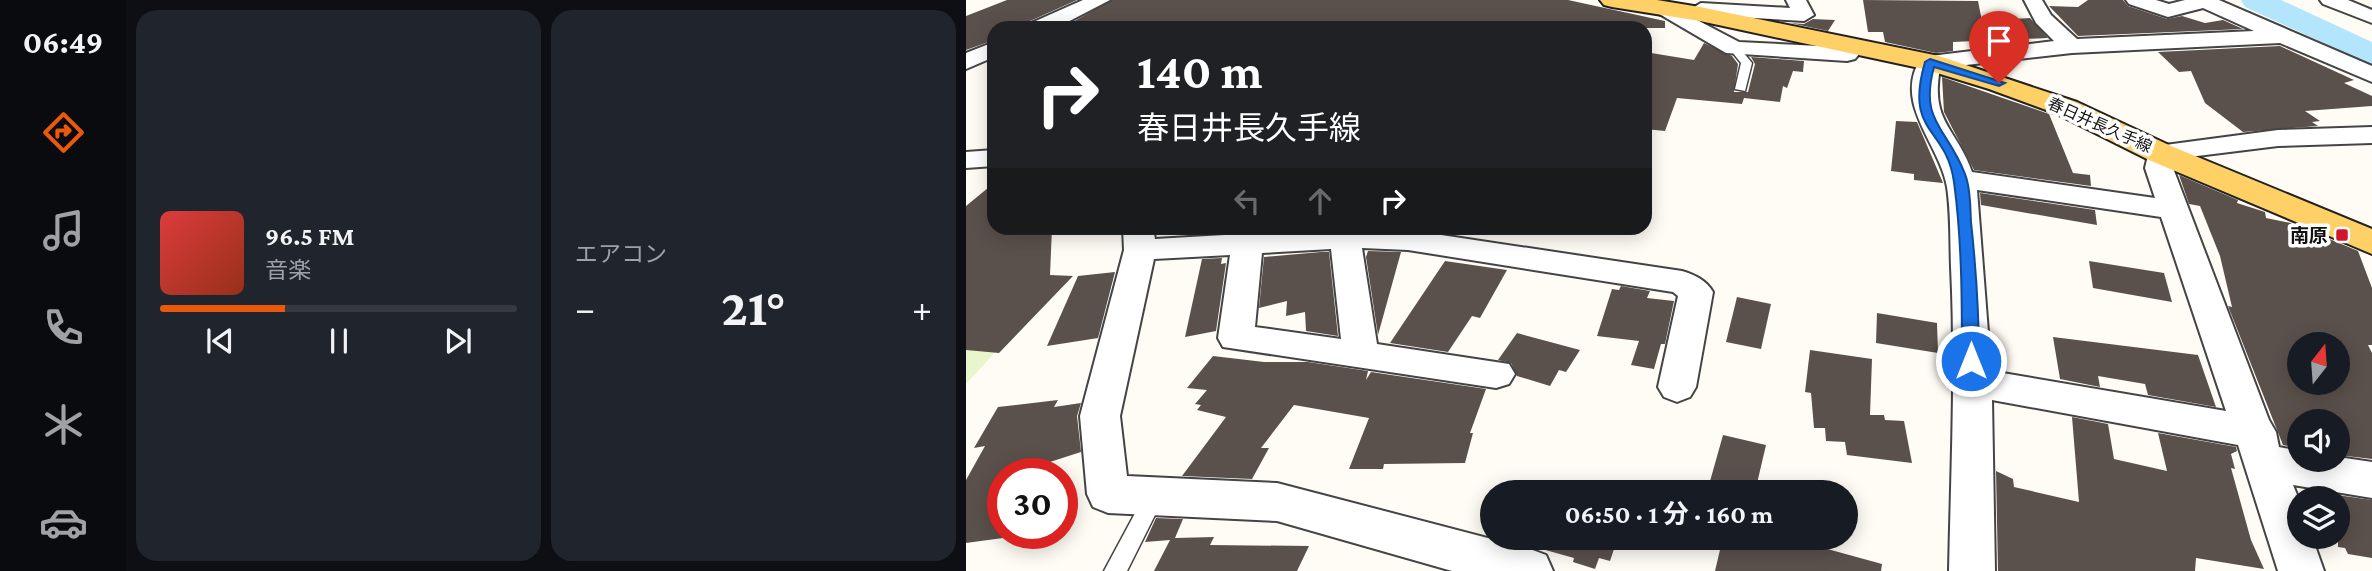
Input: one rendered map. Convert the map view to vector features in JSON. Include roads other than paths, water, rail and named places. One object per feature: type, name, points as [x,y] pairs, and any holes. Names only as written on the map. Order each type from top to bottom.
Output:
[{"type":"main road","name":"春日井長久手線","points":[[1612,0],[1663,8],[1700,8],[1803,17],[1854,47],[1930,62],[2067,108],[2160,153],[2372,242]]},
{"type":"street","points":[[1054,21],[1100,0]]},
{"type":"street","points":[[2136,0],[2168,10],[2203,1],[2372,75]]},
{"type":"street","points":[[2330,0],[2372,17]]},
{"type":"street","points":[[2033,2],[2043,19],[2072,46]]},
{"type":"street","points":[[1663,8],[1734,48],[1847,54],[1854,47]]},
{"type":"street","points":[[1972,571],[1970,298],[1961,179],[1951,153],[1924,114],[1923,89],[1930,62],[2072,46],[2280,36]]},
{"type":"street","points":[[966,40],[987,46]]},
{"type":"street","points":[[966,62],[987,52]]},
{"type":"street","points":[[2301,571],[2261,448],[2220,345],[2159,168],[2160,153],[2278,138],[2372,135]]},
{"type":"street","points":[[966,160],[987,158]]},
{"type":"street","points":[[1961,179],[2174,210]]},
{"type":"street","points":[[1530,571],[1277,502],[1108,494],[1100,416],[1139,239],[1247,242],[1408,240],[1682,282],[1696,292],[1677,387]]},
{"type":"street","points":[[1345,239],[1361,355]]},
{"type":"street","points":[[1247,242],[1236,338],[1496,374]]},
{"type":"street","points":[[1971,382],[2261,448],[2372,480]]},
{"type":"lane","points":[[1734,48],[1747,63],[1741,89]]},
{"type":"lane","points":[[1115,571],[1154,497]]},
{"type":"waterway","points":[[2256,0],[2372,55]]},
{"type":"place","name":"南原","points":[[2342,235]]}]
